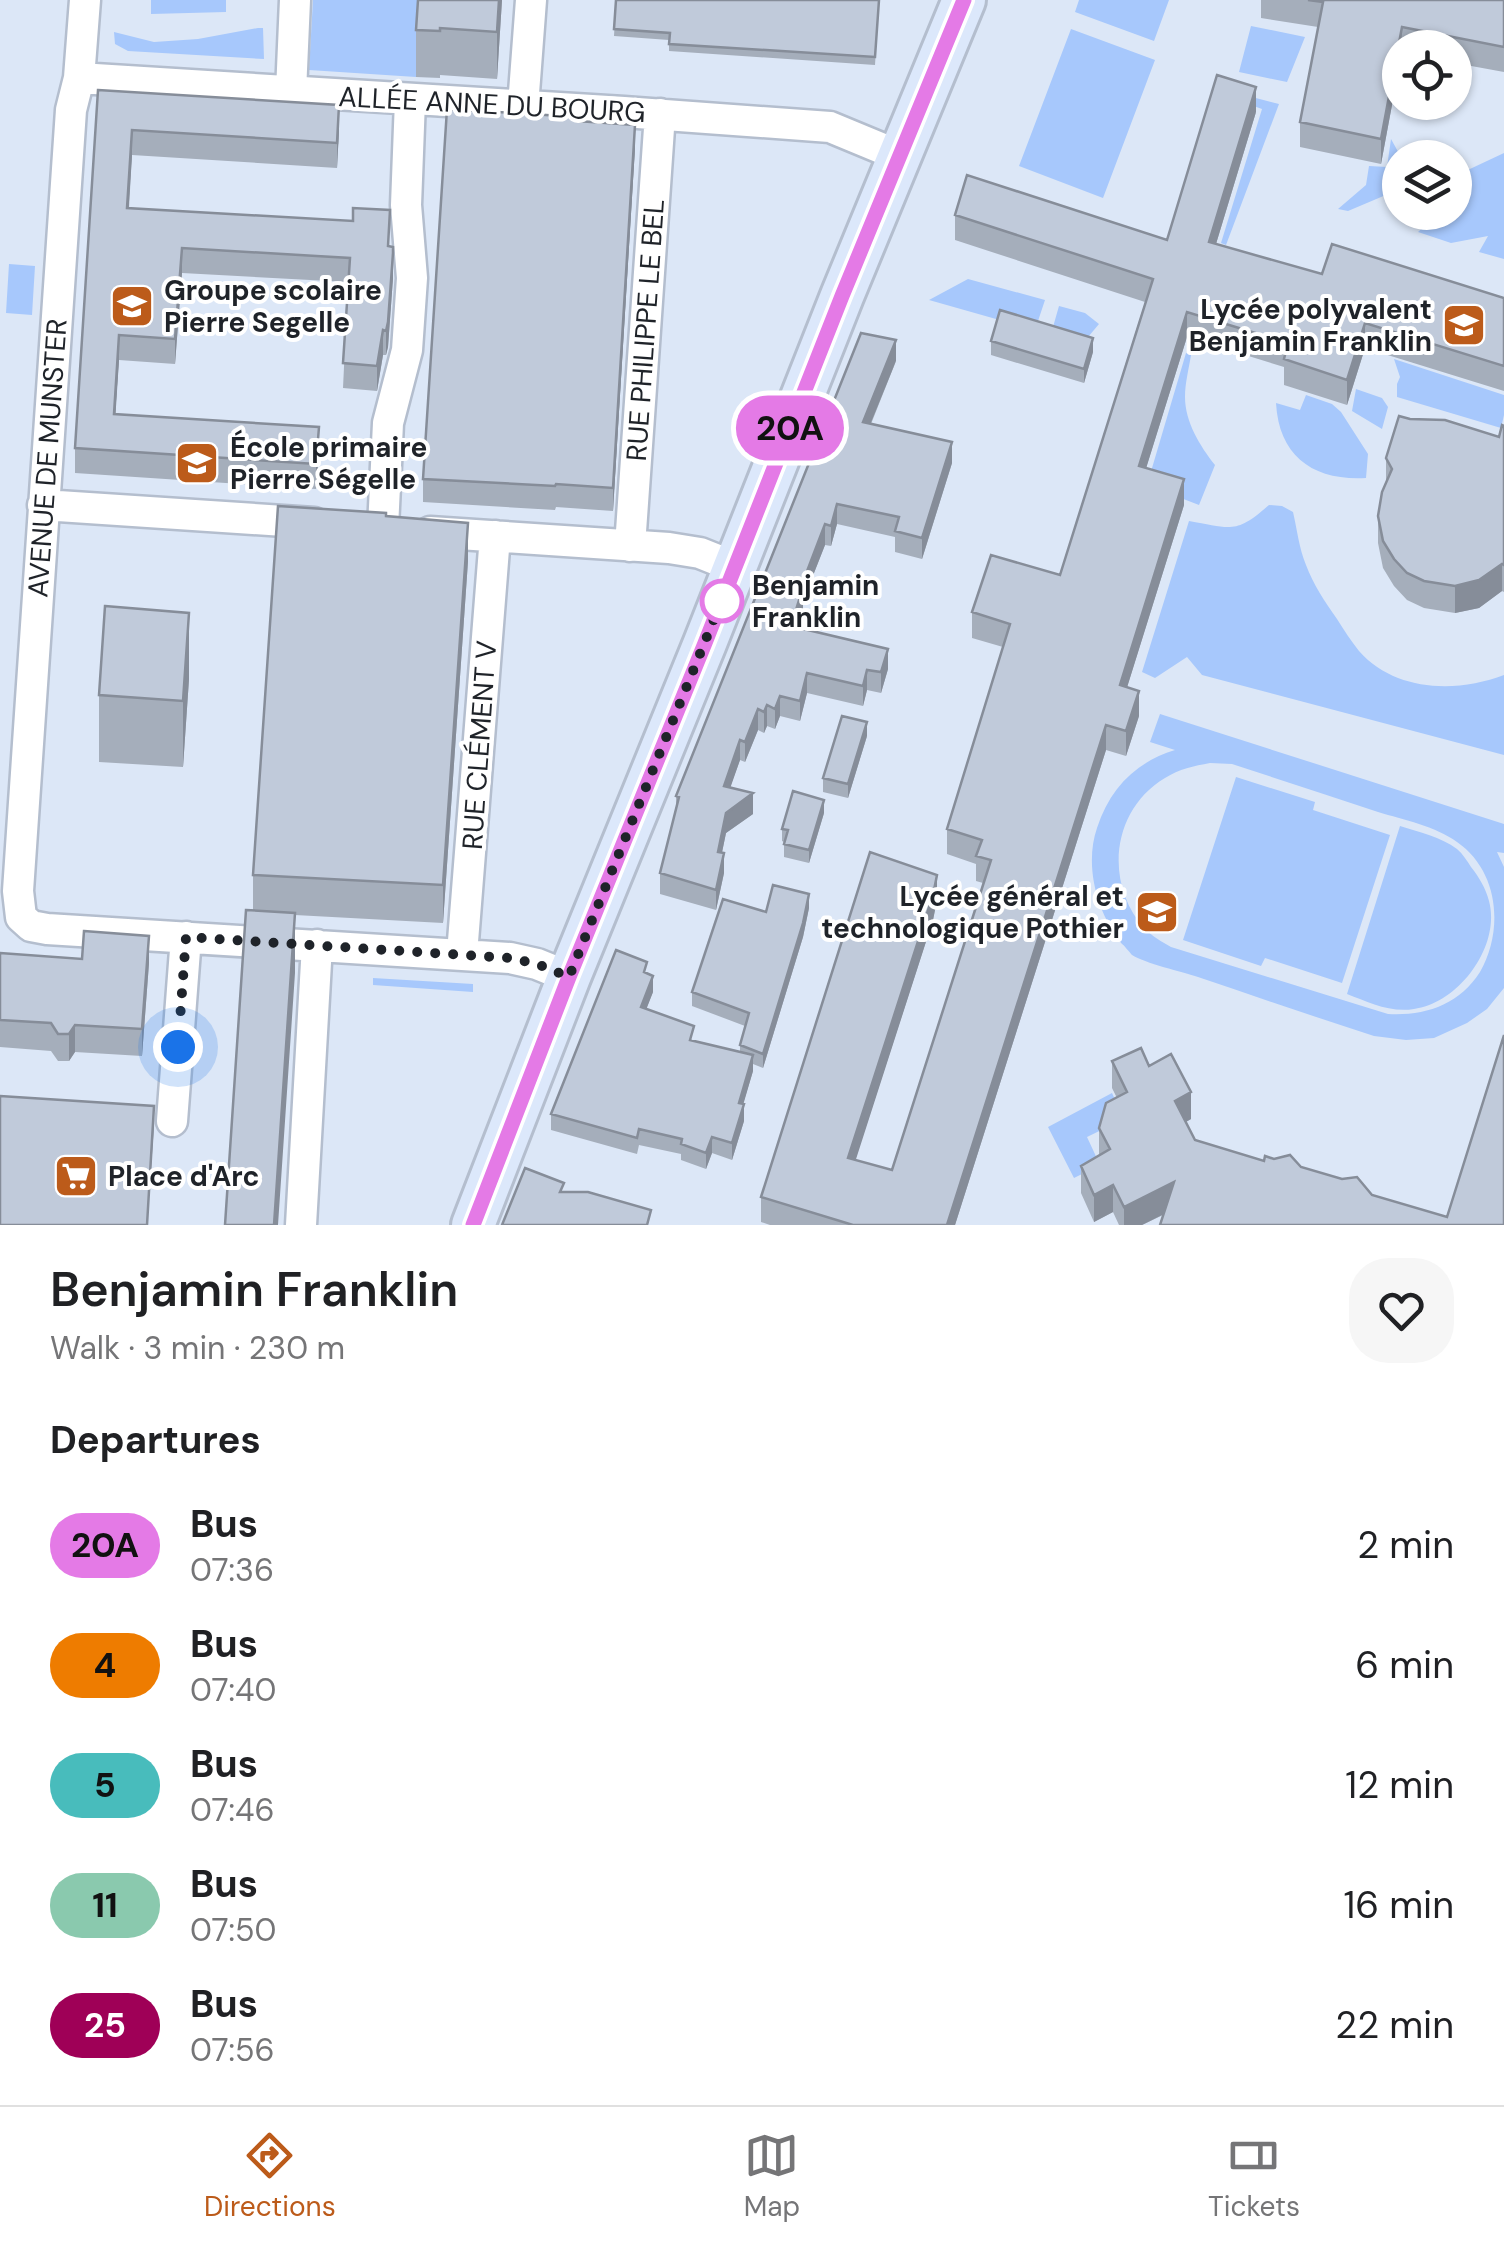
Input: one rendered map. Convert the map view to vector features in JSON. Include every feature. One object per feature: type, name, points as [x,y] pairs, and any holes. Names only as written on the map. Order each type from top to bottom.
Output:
[{"type":"street","name":"AVENUE DE MUNSTER","points":[[11,922],[18,891],[70,110],[79,78],[84,0]]},
{"type":"street","points":[[291,92],[294,0]]},
{"type":"street","points":[[524,106],[531,0]]},
{"type":"street","points":[[474,1225],[569,977],[964,0]]},
{"type":"street","name":"ALLÉE ANNE DU BOURG","points":[[79,78],[830,127],[900,156]]},
{"type":"street","points":[[359,526],[407,350],[412,278],[406,205],[410,100]]},
{"type":"street","name":"RUE PHILIPPE LE BEL","points":[[630,546],[660,114]]},
{"type":"street","points":[[42,505],[700,552],[735,567]]},
{"type":"street","name":"RUE CLÉMENT V","points":[[462,954],[495,536]]},
{"type":"street","points":[[11,922],[47,928],[510,958],[569,977]]},
{"type":"street","points":[[172,1120],[186,937]]},
{"type":"street","points":[[302,1225],[317,945]]},
{"type":"shaded area","points":[[151,0],[226,0],[226,12],[151,14]]},
{"type":"shaded area","points":[[313,0],[421,0],[416,77],[309,70]]},
{"type":"shaded area","points":[[1079,0],[1169,0],[1154,41],[1075,12]]},
{"type":"shaded area","points":[[1251,26],[1305,37],[1287,82],[1239,72]]},
{"type":"shaded area","points":[[263,28],[264,59],[128,51],[115,44],[114,32],[154,42]]},
{"type":"shaded area","points":[[1071,29],[1155,60],[1103,198],[1019,166]]},
{"type":"shaded area","points":[[1229,91],[1279,104],[1226,245],[1221,243],[1262,109],[1223,95]]},
{"type":"shaded area","points":[[1504,153],[1504,259],[1479,252],[1488,236],[1451,243],[1418,232],[1472,230],[1472,168]]},
{"type":"shaded area","points":[[1369,166],[1382,167],[1382,197],[1348,211],[1338,209],[1366,185]]},
{"type":"shaded area","points":[[9,264],[35,266],[32,315],[6,313]]},
{"type":"shaded area","points":[[968,279],[1045,300],[1035,330],[929,300]]},
{"type":"shaded area","points":[[1059,306],[1085,313],[1099,324],[1083,343],[1051,334]]},
{"type":"shaded area","points":[[1186,353],[1191,355],[1185,392],[1188,416],[1215,465],[1199,505],[1147,485]]},
{"type":"shaded area","points":[[1394,359],[1504,395],[1501,428],[1397,397],[1400,377]]},
{"type":"shaded area","points":[[1356,389],[1382,398],[1388,407],[1382,429],[1352,411]]},
{"type":"shaded area","points":[[1306,395],[1332,404],[1341,412],[1368,454],[1366,478],[1315,470],[1292,451],[1284,438],[1276,403],[1300,410]]},
{"type":"shaded area","points":[[1269,505],[1293,512],[1304,559],[1316,586],[1353,643],[1374,665],[1390,675],[1427,685],[1467,685],[1504,675],[1504,755],[1202,675],[1187,657],[1155,678],[1142,672],[1189,521],[1232,527],[1248,521]]},
{"type":"shaded area","points":[[1160,714],[1504,824],[1504,853],[1497,852],[1504,867],[1504,988],[1487,1009],[1467,1023],[1434,1038],[1406,1040],[1374,1036],[1132,955],[1113,932],[1100,904],[1093,873],[1093,843],[1102,814],[1126,778],[1175,750],[1150,742]],"holes":[[[1210,763],[1232,764],[1429,828],[1448,836],[1471,854],[1489,885],[1494,920],[1488,956],[1472,983],[1440,1006],[1415,1013],[1388,1014],[1171,947],[1148,932],[1132,911],[1119,870],[1119,849],[1133,809],[1147,792],[1176,772]]]},
{"type":"shaded area","points":[[1236,777],[1315,802],[1313,810],[1390,835],[1342,983],[1265,958],[1261,966],[1183,940]]},
{"type":"shaded area","points":[[1400,826],[1437,838],[1459,851],[1484,888],[1491,918],[1482,953],[1461,984],[1431,1004],[1405,1010],[1379,1006],[1347,994]]},
{"type":"shaded area","points":[[373,978],[473,984],[473,992],[373,985]]},
{"type":"shaded area","points":[[1112,1093],[1124,1119],[1087,1137],[1100,1165],[1074,1178],[1048,1127]]},
{"type":"building","points":[[418,0],[499,0],[497,32],[416,30]]},
{"type":"building","points":[[616,0],[879,0],[875,57],[669,44],[670,33],[614,29]]},
{"type":"building","points":[[1308,0],[1504,0],[1504,47],[1472,41],[1472,30],[1382,30],[1385,120],[1381,139],[1300,122],[1323,2]]},
{"type":"building","points":[[1217,75],[1256,87],[1209,242],[1322,274],[1332,244],[1504,298],[1504,366],[1365,323],[1347,380],[1284,359],[1288,343],[1187,312],[1139,466],[1184,479],[1120,685],[1139,691],[1126,731],[1106,725],[947,1225],[853,1225],[761,1197],[870,852],[937,875],[848,1158],[892,1170],[991,860],[976,856],[982,840],[947,829],[1010,624],[972,612],[991,555],[1060,575],[1153,279],[955,215],[967,175],[1167,240]]},
{"type":"building","points":[[98,90],[339,105],[337,143],[132,130],[127,208],[353,221],[353,208],[390,210],[388,246],[393,247],[393,253],[388,322],[377,366],[343,363],[350,258],[182,248],[175,339],[119,335],[114,414],[319,427],[316,464],[75,448]]},
{"type":"building","points":[[447,109],[579,117],[578,121],[635,125],[613,488],[423,479]]},
{"type":"building","points":[[1000,310],[1093,338],[1084,369],[991,341]]},
{"type":"building","points":[[861,333],[896,340],[863,422],[952,442],[922,538],[895,531],[899,517],[837,504],[831,526],[825,524],[801,587],[791,626],[888,649],[881,672],[867,670],[863,686],[807,673],[800,701],[780,696],[775,709],[767,705],[764,712],[758,709],[745,742],[740,740],[724,786],[753,793],[726,813],[718,852],[724,853],[716,890],[660,873],[679,797],[676,796]]},
{"type":"building","points":[[1399,416],[1445,420],[1499,437],[1504,426],[1504,565],[1479,580],[1455,586],[1424,581],[1407,573],[1383,541],[1378,516],[1382,492],[1392,469],[1386,458]]},
{"type":"building","points":[[278,506],[468,523],[443,885],[253,875]]},
{"type":"building","points":[[105,606],[189,613],[183,701],[99,695]]},
{"type":"building","points":[[842,716],[867,722],[848,784],[823,778]]},
{"type":"building","points":[[793,791],[824,800],[809,850],[784,844],[788,830],[782,829]]},
{"type":"building","points":[[773,885],[809,894],[763,1054],[740,1045],[749,1013],[692,992],[723,899],[766,912]]},
{"type":"building","points":[[246,910],[295,913],[274,1225],[225,1225]]},
{"type":"building","points":[[84,931],[149,936],[142,1029],[75,1025],[69,1034],[58,1034],[51,1023],[0,1020],[0,953],[82,959]]},
{"type":"building","points":[[616,950],[647,962],[644,972],[653,976],[641,1007],[694,1026],[690,1040],[753,1055],[732,1143],[712,1137],[706,1153],[681,1144],[682,1139],[639,1129],[637,1138],[551,1114]]},
{"type":"building","points":[[1504,1035],[1504,1225],[1160,1225],[1174,1182],[1124,1207],[1113,1185],[1094,1195],[1081,1166],[1110,1149],[1099,1128],[1106,1103],[1127,1092],[1112,1061],[1141,1048],[1149,1066],[1171,1054],[1191,1092],[1175,1101],[1195,1140],[1264,1161],[1265,1156],[1274,1159],[1290,1155],[1301,1167],[1342,1179],[1357,1177],[1372,1195],[1447,1217]]},
{"type":"building","name":"Place d'Arc","points":[[0,1096],[154,1106],[147,1225],[0,1225]]},
{"type":"building","points":[[525,1168],[564,1183],[560,1192],[588,1192],[651,1210],[647,1225],[502,1225]]},
{"type":"bus line","name":"20A","points":[[473,1225],[569,977],[964,0]]},
{"type":"place","name":"Groupe scolaire Pierre Segelle","points":[[132,306]]},
{"type":"place","name":"Lycée polyvalent Benjamin Franklin","points":[[1464,325]]},
{"type":"place","name":"École primaire Pierre Ségelle","points":[[197,463]]},
{"type":"place","name":"Benjamin Franklin","points":[[722,601]]},
{"type":"place","name":"Lycée général et technologique Pothier","points":[[1157,912]]},
{"type":"place","name":"Place d'Arc","points":[[76,1176]]},
{"type":"route","points":[[178,1047],[186,937],[510,958],[569,977],[725,592],[722,601]]}]
